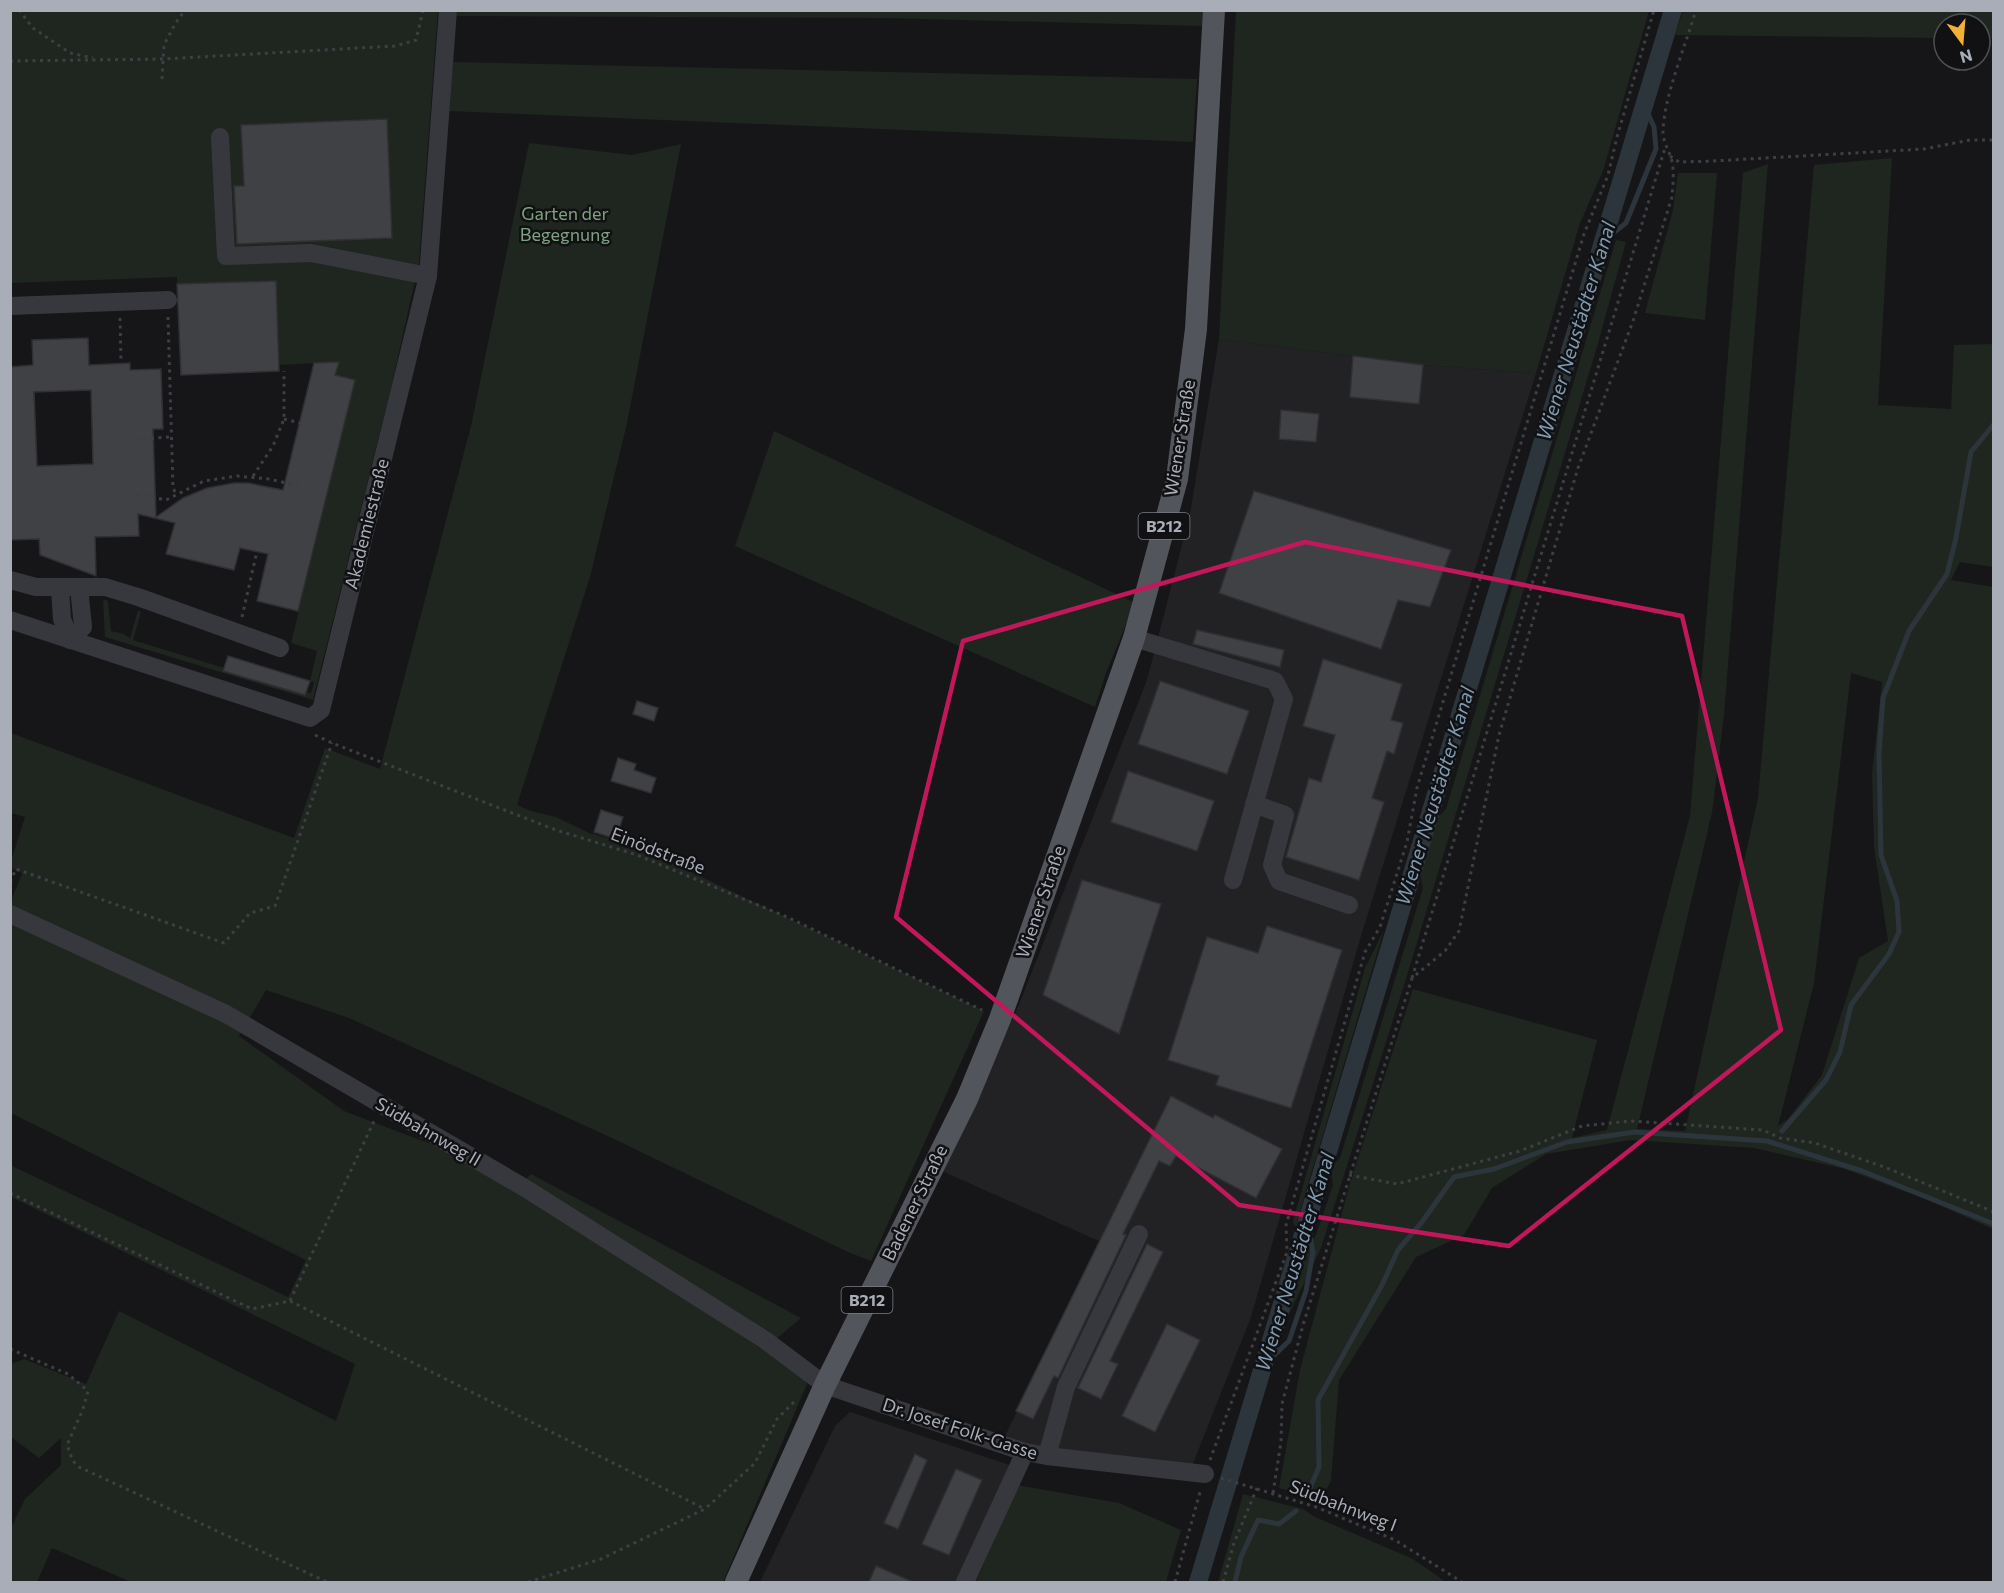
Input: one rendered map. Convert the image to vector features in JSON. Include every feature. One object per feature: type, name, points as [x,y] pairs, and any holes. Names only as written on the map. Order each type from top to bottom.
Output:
[{"type":"main road","name":"Wiener Straße","points":[[1000,1018],[1134,638],[1177,479],[1195,340],[1214,10]]},
{"type":"main road","name":"Badener Straße","points":[[735,1582],[825,1385],[967,1099],[1000,1018]]},
{"type":"street","name":"Akademiestraße","points":[[310,718],[321,710],[428,276],[448,10]]},
{"type":"street","points":[[220,137],[225,256],[311,253],[428,276]]},
{"type":"street","points":[[10,306],[168,300]]},
{"type":"street","points":[[10,580],[36,587],[105,587],[280,648]]},
{"type":"street","points":[[70,640],[82,627],[79,587]]},
{"type":"street","points":[[60,588],[62,619],[70,640]]},
{"type":"street","points":[[10,620],[310,718]]},
{"type":"street","points":[[1134,638],[1275,681],[1284,699],[1233,880]]},
{"type":"street","points":[[1254,804],[1285,815],[1272,865],[1279,881],[1349,905]]},
{"type":"street","name":"Südbahnweg II","points":[[10,914],[226,1014],[535,1194],[765,1340],[825,1385]]},
{"type":"street","points":[[1047,1456],[1066,1387],[1139,1234]]},
{"type":"street","name":"Dr. Josef Folk-Gasse","points":[[825,1385],[1025,1452],[1205,1474]]},
{"type":"street","points":[[965,1582],[1025,1452]]},
{"type":"path","points":[[19,10],[33,28],[70,53],[99,60]]},
{"type":"path","points":[[162,79],[164,45],[185,10]]},
{"type":"path","points":[[10,61],[163,59],[395,46],[416,40],[423,10]]},
{"type":"path","points":[[1175,1582],[1205,1474],[1287,1252],[1286,1225],[1365,952],[1380,927],[1407,843],[1417,788],[1584,234],[1608,175],[1654,10]]},
{"type":"path","points":[[1273,1493],[1281,1442],[1282,1404],[1303,1325],[1412,978],[1665,148],[1663,132],[1670,94],[1696,10]]},
{"type":"path","points":[[1670,156],[1679,162],[1924,149],[1970,140],[1994,140]]},
{"type":"path","points":[[1412,978],[1445,951],[1459,931],[1499,735],[1578,468],[1633,321],[1672,197],[1673,176],[1670,156],[1665,148]]},
{"type":"path","points":[[168,300],[173,488],[176,494]]},
{"type":"path","points":[[119,302],[122,363]]},
{"type":"path","points":[[253,476],[273,446],[284,419],[284,371]]},
{"type":"path","points":[[284,419],[300,423]]},
{"type":"path","points":[[136,439],[171,437]]},
{"type":"path","points":[[137,494],[166,500],[192,486],[213,479],[237,476],[253,476],[299,486]]},
{"type":"path","points":[[238,633],[257,552]]},
{"type":"path","name":"Einödstraße","points":[[310,718],[311,733],[332,743],[555,830],[637,855],[787,917],[1000,1018]]},
{"type":"path","points":[[10,882],[16,869],[224,943],[250,913],[275,906],[332,743]]},
{"type":"path","points":[[291,1301],[381,1105]]},
{"type":"path","points":[[1349,1175],[1397,1184],[1520,1151],[1582,1126],[1630,1121],[1763,1130],[1780,1138],[1815,1143],[1887,1168],[1994,1212]]},
{"type":"path","points":[[10,1193],[252,1310],[291,1301],[705,1509]]},
{"type":"path","points":[[10,1349],[68,1374],[88,1391],[67,1445],[73,1461],[79,1467],[327,1582]]},
{"type":"path","points":[[528,1582],[601,1558],[705,1509],[755,1463],[777,1419],[796,1400]]},
{"type":"path","name":"Südbahnweg I","points":[[1205,1474],[1316,1507],[1395,1540],[1462,1582]]},
{"type":"path","points":[[1223,1582],[1234,1543],[1257,1488]]},
{"type":"highlighted area","points":[[1305,542],[1682,616],[1781,1030],[1509,1246],[1239,1205],[896,917],[963,641]]},
{"type":"shaded area","points":[[1219,339],[1423,365],[1536,373],[1361,936],[1251,1317],[1192,1466],[1038,1448],[1004,1438],[1099,1241],[942,1171],[1018,1007],[1147,680],[1190,514]]},
{"type":"shaded area","points":[[850,1412],[1022,1469],[976,1582],[760,1582],[835,1426]]},
{"type":"green space","points":[[457,10],[1204,11],[1203,26],[883,18],[457,16]]},
{"type":"green space","points":[[10,11],[438,11],[419,263],[391,388],[313,700],[105,637],[103,599],[108,601],[111,631],[130,638],[138,611],[141,612],[133,640],[224,668],[223,671],[305,695],[306,692],[311,693],[314,682],[310,681],[317,651],[291,643],[355,380],[335,375],[338,362],[278,365],[275,281],[177,284],[177,277],[11,283]]},
{"type":"green space","points":[[1236,11],[1649,11],[1603,171],[1580,223],[1536,373],[1423,365],[1219,339]]},
{"type":"green space","points":[[1683,11],[1993,11],[1993,38],[1992,12],[1932,12],[1932,38],[1675,35]]},
{"type":"green space","points":[[453,62],[1197,79],[1193,142],[449,111]]},
{"type":"green space","name":"Garten der Begegnung","points":[[529,143],[632,155],[681,144],[627,423],[590,577],[517,805],[556,817],[589,833],[634,845],[984,1011],[871,1261],[612,1138],[349,1018],[266,990],[239,1036],[344,1111],[525,1180],[531,1174],[801,1318],[776,1339],[807,1384],[723,1582],[131,1582],[52,1548],[37,1582],[11,1582],[11,1528],[25,1499],[61,1465],[61,1438],[39,1458],[11,1437],[11,1364],[24,1359],[86,1384],[119,1311],[336,1421],[355,1364],[11,1197],[10,1165],[288,1297],[306,1260],[11,1113],[10,904],[22,873],[11,868],[10,864],[25,817],[11,813],[11,733],[294,838],[325,748],[380,769],[471,426]]},
{"type":"green space","points":[[1892,158],[1878,405],[1951,409],[1954,345],[1993,344],[1993,567],[1960,562],[1951,580],[1993,587],[1993,1229],[1930,1201],[1845,1169],[1754,1148],[1631,1140],[1546,1154],[1492,1188],[1464,1235],[1416,1257],[1339,1380],[1331,1481],[1321,1500],[1279,1488],[1300,1370],[1350,1183],[1413,989],[1597,1040],[1572,1138],[1607,1130],[1690,816],[1743,173],[1768,164],[1724,715],[1712,813],[1637,1129],[1685,1131],[1758,798],[1814,165]],"holes":[[[1851,673],[1882,682],[1872,774],[1874,847],[1888,941],[1859,958],[1822,1075],[1788,1119],[1778,1126],[1814,983]]]},
{"type":"green space","points":[[1678,173],[1717,173],[1705,320],[1645,313],[1673,210]]},
{"type":"green space","points":[[1616,240],[1626,242],[1597,347],[1405,982],[1321,1248],[1279,1335],[1303,1252],[1316,1235],[1333,1185],[1330,1168],[1340,1158],[1423,888],[1418,867],[1430,825],[1446,809]]},
{"type":"green space","points":[[774,431],[1135,603],[1106,673],[1095,707],[735,546]]},
{"type":"green space","points":[[1384,930],[1295,1228],[1293,1221],[1365,968]]},
{"type":"green space","points":[[1017,1485],[1119,1503],[1181,1530],[1166,1582],[976,1582]]},
{"type":"green space","points":[[1243,1494],[1303,1509],[1313,1516],[1413,1559],[1446,1582],[1218,1582]]},
{"type":"building","points":[[387,119],[392,238],[237,244],[234,186],[244,186],[241,125]]},
{"type":"building","points":[[276,281],[279,371],[181,375],[177,284]]},
{"type":"building","points":[[88,338],[89,365],[130,363],[130,370],[161,369],[163,429],[153,429],[156,517],[183,498],[207,488],[248,483],[283,490],[314,363],[339,362],[335,375],[355,380],[298,611],[257,601],[268,554],[240,548],[234,570],[166,554],[175,523],[138,514],[139,536],[95,537],[96,576],[40,555],[39,539],[10,540],[10,367],[33,365],[32,340]],"holes":[[[91,390],[93,464],[37,466],[34,392]]]},
{"type":"building","points":[[1353,356],[1423,365],[1419,404],[1350,397]]},
{"type":"building","points":[[1281,410],[1319,414],[1316,442],[1279,439]]},
{"type":"building","points":[[1254,491],[1451,550],[1430,607],[1398,600],[1381,649],[1219,593]]},
{"type":"building","points":[[1197,630],[1284,650],[1280,667],[1193,644]]},
{"type":"building","points":[[228,656],[310,681],[305,695],[223,671]]},
{"type":"building","points":[[1323,659],[1402,684],[1391,720],[1403,723],[1394,754],[1387,751],[1372,798],[1384,802],[1359,880],[1286,857],[1309,778],[1321,782],[1335,735],[1303,726]]},
{"type":"building","points":[[1160,681],[1249,711],[1227,774],[1138,744]]},
{"type":"building","points":[[637,701],[658,708],[654,721],[633,714]]},
{"type":"building","points":[[618,758],[636,764],[634,770],[656,778],[651,793],[611,781]]},
{"type":"building","points":[[1128,771],[1214,801],[1197,851],[1111,822]]},
{"type":"building","points":[[601,810],[623,817],[616,839],[594,832]]},
{"type":"building","points":[[1082,880],[1161,904],[1119,1034],[1043,995]]},
{"type":"building","points":[[1267,926],[1342,950],[1291,1108],[1216,1085],[1219,1076],[1168,1060],[1207,937],[1258,953]]},
{"type":"building","points":[[1171,1096],[1213,1118],[1215,1115],[1282,1149],[1256,1198],[1176,1156],[1170,1166],[1159,1161],[1123,1234],[1126,1235],[1058,1378],[1054,1376],[1033,1419],[1016,1411]]},
{"type":"building","points":[[1147,1244],[1163,1252],[1110,1361],[1118,1364],[1101,1399],[1078,1388]]},
{"type":"building","points":[[1167,1324],[1200,1340],[1155,1432],[1122,1416]]},
{"type":"building","points":[[915,1454],[927,1460],[898,1529],[884,1523]]},
{"type":"building","points":[[956,1469],[982,1480],[949,1555],[922,1544]]},
{"type":"building","points":[[876,1566],[913,1582],[869,1582]]},
{"type":"waterway","name":"Wiener Neustädter Kanal","points":[[1198,1582],[1673,10]]},
{"type":"waterway","points":[[1603,241],[1626,223],[1656,149],[1654,127],[1644,105]]},
{"type":"waterway","points":[[1782,1131],[1826,1080],[1840,1052],[1851,1005],[1889,954],[1899,932],[1897,901],[1881,855],[1879,753],[1883,698],[1909,631],[1947,574],[1956,538],[1971,452],[1994,424]]},
{"type":"waterway","points":[[1307,1495],[1319,1467],[1318,1400],[1382,1285],[1398,1250],[1422,1222],[1454,1177],[1494,1169],[1567,1142],[1634,1132],[1767,1141],[1862,1171],[1994,1224]]},
{"type":"waterway","points":[[1263,1366],[1289,1341],[1306,1291],[1313,1252],[1307,1221]]},
{"type":"waterway","points":[[1235,1582],[1241,1557],[1258,1520],[1279,1524],[1296,1511]]}]
